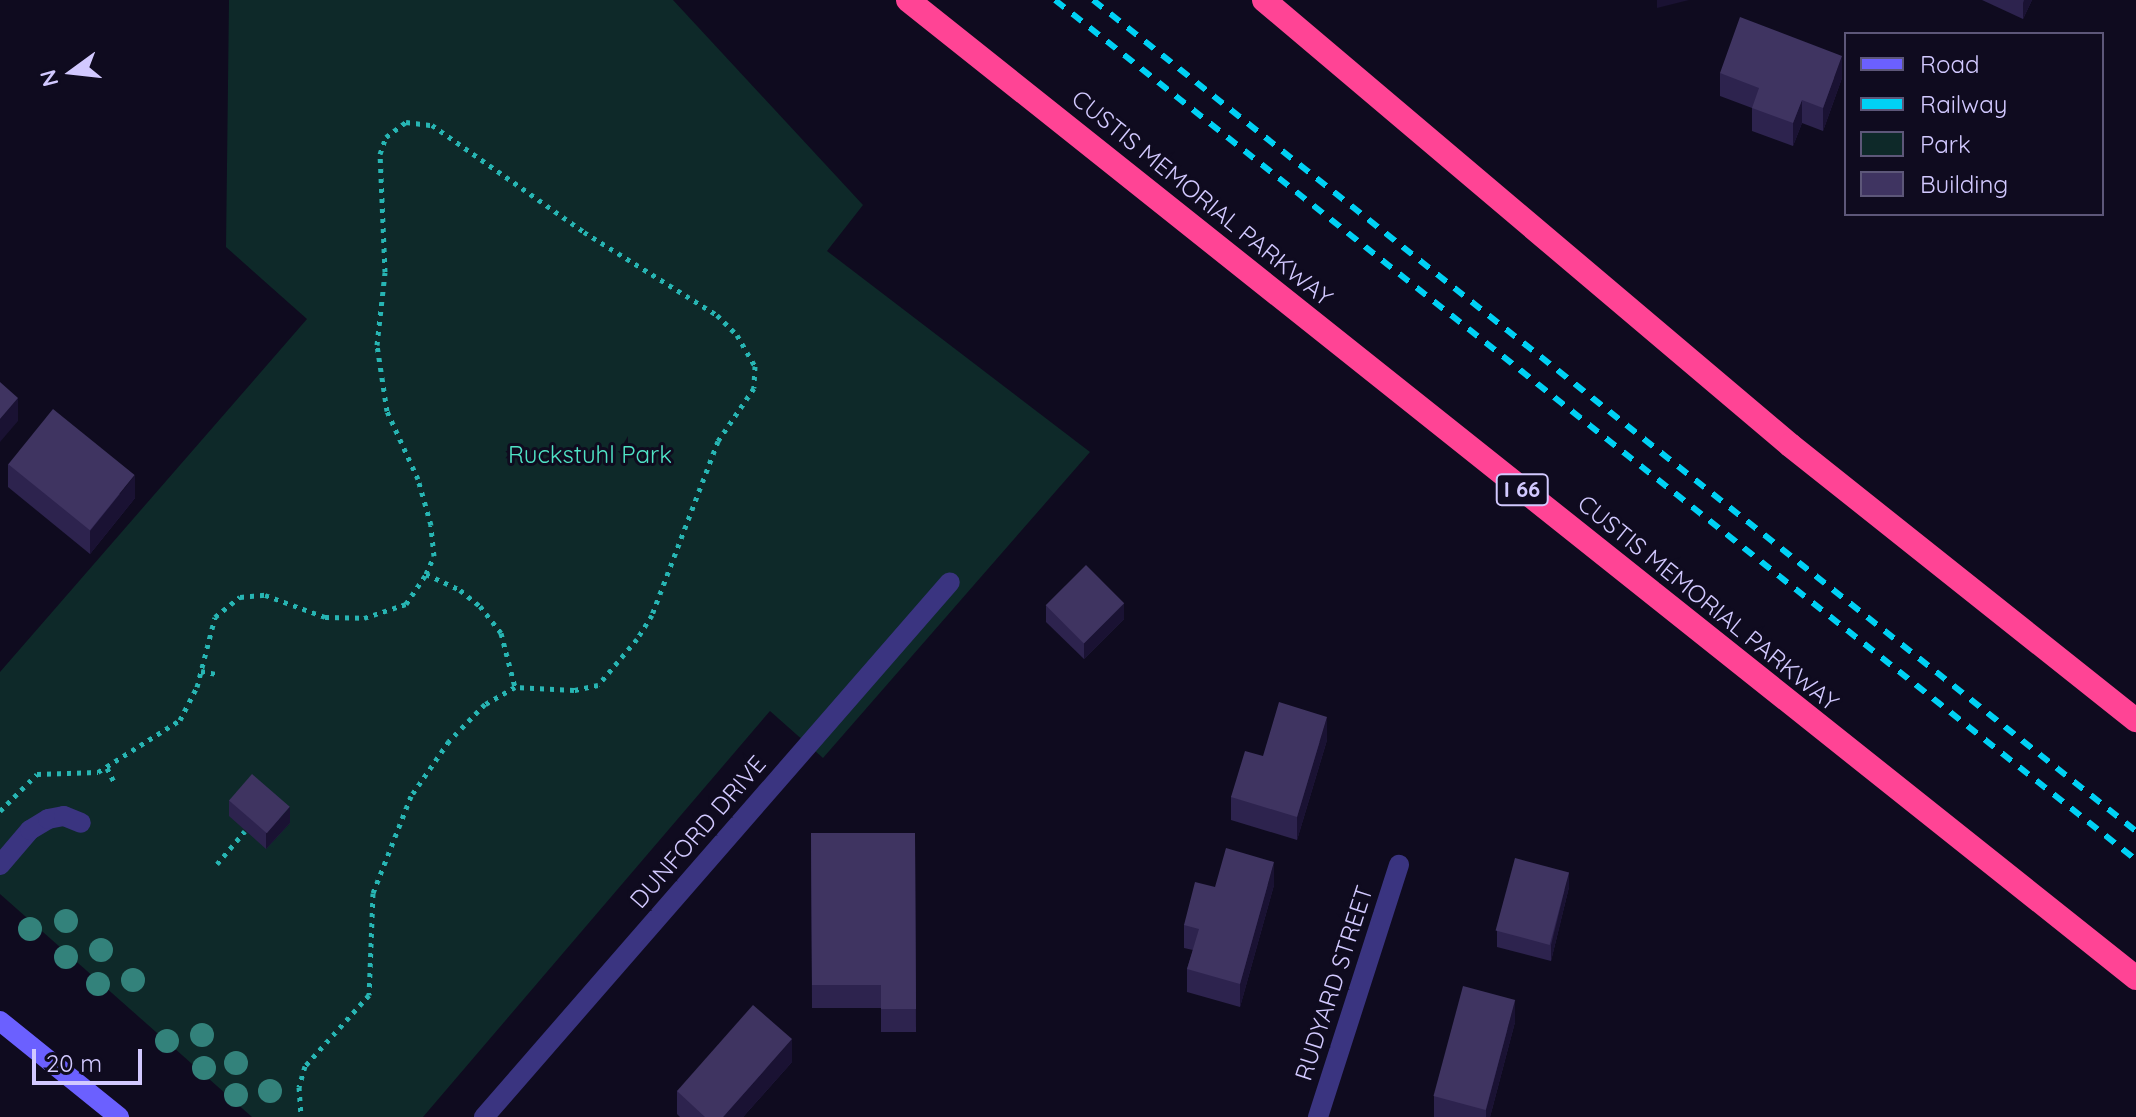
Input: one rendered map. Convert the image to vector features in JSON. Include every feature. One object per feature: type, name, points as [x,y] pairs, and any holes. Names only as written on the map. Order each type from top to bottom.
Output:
[{"type":"highway","name":"CUSTIS MEMORIAL PARKWAY","points":[[908,0],[2136,978]]},
{"type":"highway","points":[[1264,0],[1790,445],[2136,720]]},
{"type":"main road","points":[[0,1021],[119,1117]]},
{"type":"street","name":"DUNFORD DRIVE","points":[[484,1117],[950,582]]},
{"type":"street","points":[[0,865],[30,830],[48,819],[64,816],[81,823]]},
{"type":"street","name":"RUDYARD STREET","points":[[1318,1117],[1399,865]]},
{"type":"path","points":[[0,811],[37,774],[107,768],[180,720],[188,710],[215,617],[240,597],[265,595],[315,614],[364,618],[406,604],[426,574],[434,556],[431,525],[387,411],[377,345],[385,272],[380,154],[386,137],[406,122],[432,125],[584,232],[717,315],[737,335],[755,366],[754,388],[714,448],[652,615],[637,639],[598,685],[574,690],[515,687],[485,704],[449,741],[411,796],[373,893],[369,995],[305,1066],[299,1087],[301,1117]]},
{"type":"path","points":[[426,574],[460,590],[489,616],[501,633],[515,687]]},
{"type":"path","points":[[201,671],[216,674]]},
{"type":"path","points":[[107,768],[115,784]]},
{"type":"path","points":[[217,864],[245,831]]},
{"type":"green space","name":"Ruckstuhl Park","points":[[229,0],[673,0],[863,205],[827,251],[1090,452],[823,758],[770,711],[423,1117],[252,1117],[0,894],[0,672],[307,319],[226,247]]},
{"type":"building","points":[[1740,17],[1842,56],[1823,108],[1802,100],[1793,123],[1752,108],[1759,88],[1720,73]]},
{"type":"building","points":[[0,382],[18,398],[0,419]]},
{"type":"building","points":[[53,409],[135,475],[90,530],[8,464]]},
{"type":"building","points":[[1086,565],[1124,603],[1084,643],[1046,605]]},
{"type":"building","points":[[1279,702],[1327,717],[1297,817],[1231,797],[1245,751],[1263,756]]},
{"type":"building","points":[[252,774],[290,807],[267,833],[229,800]]},
{"type":"building","points":[[811,833],[915,833],[916,1009],[881,1009],[881,985],[812,985]]},
{"type":"building","points":[[1226,848],[1274,862],[1240,984],[1187,969],[1199,929],[1184,925],[1195,882],[1215,887]]},
{"type":"building","points":[[1515,858],[1569,872],[1550,945],[1496,930]]},
{"type":"building","points":[[1463,986],[1515,1000],[1486,1110],[1433,1096]]},
{"type":"building","points":[[753,1005],[792,1039],[723,1117],[705,1117],[677,1091]]},
{"type":"railway","points":[[1055,0],[2136,860]]},
{"type":"railway","points":[[1093,0],[2136,831]]}]
